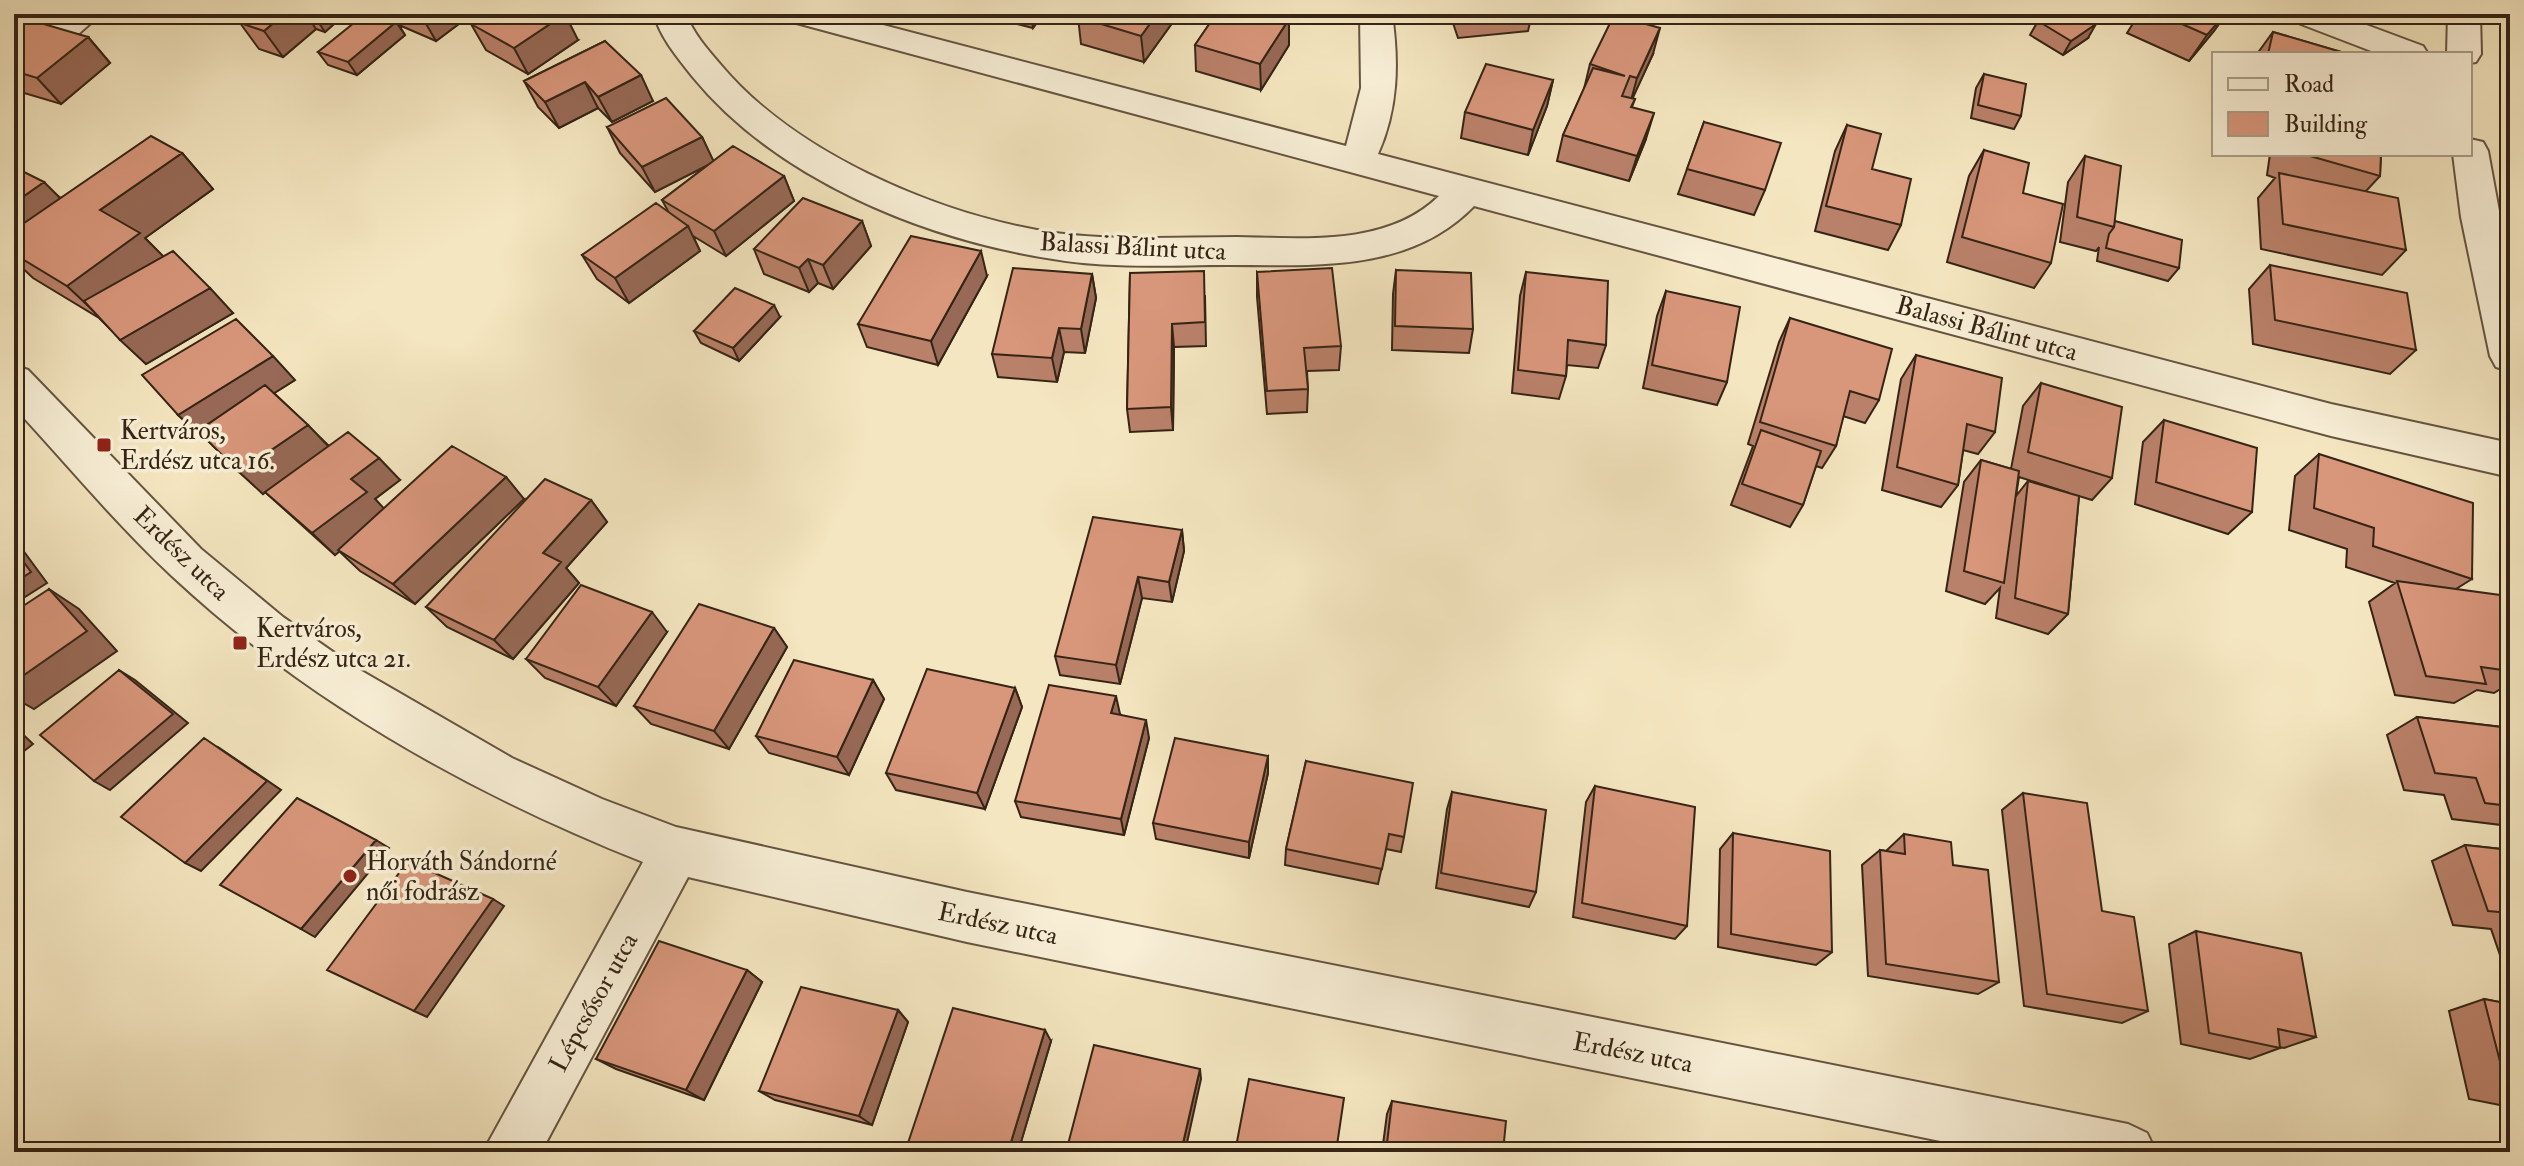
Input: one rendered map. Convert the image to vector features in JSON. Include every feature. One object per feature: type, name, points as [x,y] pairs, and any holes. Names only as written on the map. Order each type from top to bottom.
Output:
[{"type":"street","points":[[14,72],[85,14]]},
{"type":"street","name":"Balassi Bálint utca","points":[[670,14],[673,25],[706,74],[733,104],[796,149],[885,193],[955,220],[1032,242],[1141,252],[1280,251],[1368,245],[1412,234],[1439,219],[1467,190]]},
{"type":"street","name":"Balassi Bálint utca","points":[[801,14],[2316,416],[2510,460]]},
{"type":"street","points":[[1358,160],[1369,138],[1379,98],[1381,56],[1376,14]]},
{"type":"street","points":[[2305,14],[2406,52]]},
{"type":"street","points":[[2464,14],[2464,52]]},
{"type":"street","points":[[2471,156],[2479,217],[2510,356]]},
{"type":"street","name":"Erdész utca","points":[[14,381],[186,562],[267,631],[337,681],[495,774],[588,817],[676,851],[967,917],[2128,1152]]},
{"type":"street","name":"Lépcsősor utca","points":[[511,1152],[676,851]]},
{"type":"building","points":[[251,14],[284,14],[264,31],[240,23]]},
{"type":"building","points":[[365,14],[396,22],[348,62],[318,52]]},
{"type":"building","points":[[486,14],[565,14],[514,48],[471,24]]},
{"type":"building","points":[[1081,14],[1157,14],[1141,36],[1078,17]]},
{"type":"building","points":[[1216,14],[1270,14],[1289,19],[1260,64],[1195,45]]},
{"type":"building","points":[[2048,14],[2078,14],[2096,24],[2071,41],[2038,21]]},
{"type":"building","points":[[2159,14],[2225,14],[2207,35]]},
{"type":"building","points":[[1614,15],[1660,28],[1637,78],[1630,76],[1622,96],[1635,99],[1631,107],[1654,113],[1637,156],[1563,135],[1593,68],[1625,76],[1590,64]]},
{"type":"building","points":[[30,20],[88,37],[37,78],[14,71],[14,32]]},
{"type":"building","points":[[2273,32],[2341,52],[2268,52]]},
{"type":"building","points":[[605,41],[641,75],[598,97],[585,82],[545,102],[524,81]]},
{"type":"building","points":[[1486,64],[1553,80],[1533,130],[1465,112]]},
{"type":"building","points":[[1984,74],[2026,84],[2021,116],[1978,105]]},
{"type":"building","points":[[666,98],[702,137],[642,167],[607,127]]},
{"type":"building","points":[[1704,122],[1781,143],[1765,190],[1687,169]]},
{"type":"building","points":[[1847,125],[1881,134],[1872,169],[1911,179],[1901,225],[1826,206]]},
{"type":"building","points":[[151,136],[182,153],[100,210],[140,233],[67,286],[14,254],[14,230]]},
{"type":"building","points":[[733,146],[784,176],[714,231],[662,200]]},
{"type":"building","points":[[1984,150],[2029,163],[2023,193],[2063,204],[2051,263],[1962,237]]},
{"type":"building","points":[[2085,156],[2121,166],[2114,227],[2077,217]]},
{"type":"building","points":[[2310,156],[2381,156],[2380,176]]},
{"type":"building","points":[[14,167],[44,182],[14,203]]},
{"type":"building","points":[[2279,173],[2398,198],[2406,250],[2283,224]]},
{"type":"building","points":[[803,198],[862,221],[823,265],[808,259],[799,268],[754,249]]},
{"type":"building","points":[[656,203],[688,226],[615,278],[582,255]]},
{"type":"building","points":[[2115,221],[2182,240],[2179,268],[2106,248]]},
{"type":"building","points":[[911,236],[981,251],[931,341],[858,324]]},
{"type":"building","points":[[173,251],[210,288],[120,340],[84,301]]},
{"type":"building","points":[[2270,265],[2407,293],[2416,350],[2275,320]]},
{"type":"building","points":[[1013,268],[1092,274],[1081,329],[1059,328],[1052,358],[992,354]]},
{"type":"building","points":[[1332,268],[1341,346],[1304,348],[1308,389],[1267,391],[1257,272]]},
{"type":"building","points":[[1396,270],[1471,273],[1473,329],[1395,326]]},
{"type":"building","points":[[1204,271],[1205,322],[1172,324],[1171,407],[1127,409],[1130,273]]},
{"type":"building","points":[[1526,272],[1608,281],[1606,345],[1568,340],[1566,376],[1518,370]]},
{"type":"building","points":[[735,288],[774,305],[733,348],[694,331]]},
{"type":"building","points":[[1666,291],[1740,307],[1727,382],[1652,365]]},
{"type":"building","points":[[1790,318],[1892,349],[1879,400],[1850,391],[1836,446],[1760,422]]},
{"type":"building","points":[[236,319],[273,356],[178,415],[142,375]]},
{"type":"building","points":[[1916,355],[2002,378],[1995,432],[1967,424],[1958,485],[1897,467]]},
{"type":"building","points":[[2041,383],[2122,407],[2112,478],[2028,452]]},
{"type":"building","points":[[265,385],[308,425],[239,472],[198,431]]},
{"type":"building","points":[[2164,420],[2257,448],[2252,512],[2156,482]]},
{"type":"building","points":[[1761,430],[1821,451],[1803,505],[1742,484]]},
{"type":"building","points":[[348,432],[379,458],[351,479],[367,492],[312,533],[265,492]]},
{"type":"building","points":[[452,446],[506,477],[393,584],[338,550]]},
{"type":"building","points":[[2319,454],[2473,503],[2472,579],[2373,546],[2374,528],[2314,508]]},
{"type":"building","points":[[1981,460],[2019,471],[2004,583],[1964,571]]},
{"type":"building","points":[[545,479],[591,500],[543,553],[561,562],[494,640],[426,607]]},
{"type":"building","points":[[2028,481],[2079,496],[2068,614],[2015,598]]},
{"type":"building","points":[[1093,517],[1182,530],[1169,582],[1138,577],[1116,665],[1055,656]]},
{"type":"building","points":[[14,549],[31,572],[14,583]]},
{"type":"building","points":[[2397,581],[2500,595],[2510,625],[2510,671],[2481,667],[2486,684],[2426,676]]},
{"type":"building","points":[[581,585],[652,612],[598,687],[526,659]]},
{"type":"building","points":[[49,589],[87,631],[14,682],[14,612]]},
{"type":"building","points":[[699,604],[774,628],[714,731],[634,706]]},
{"type":"building","points":[[794,660],[873,680],[837,757],[756,736]]},
{"type":"building","points":[[927,669],[1015,688],[977,793],[886,773]]},
{"type":"building","points":[[119,670],[173,714],[94,781],[40,735]]},
{"type":"building","points":[[1049,685],[1116,696],[1111,713],[1146,720],[1121,819],[1015,801]]},
{"type":"building","points":[[2417,717],[2510,728],[2510,806],[2485,803],[2476,778],[2435,773]]},
{"type":"building","points":[[204,738],[267,781],[185,863],[121,817]]},
{"type":"building","points":[[1175,738],[1268,756],[1249,842],[1153,823]]},
{"type":"building","points":[[1306,761],[1413,783],[1404,837],[1389,834],[1382,869],[1286,849]]},
{"type":"building","points":[[1595,786],[1695,807],[1687,926],[1582,903]]},
{"type":"building","points":[[1452,792],[1546,810],[1536,892],[1441,873]]},
{"type":"building","points":[[2023,793],[2087,803],[2102,911],[2134,917],[2148,1011],[2047,994]]},
{"type":"building","points":[[297,798],[376,840],[301,929],[220,885]]},
{"type":"building","points":[[1733,833],[1830,851],[1832,952],[1731,934]]},
{"type":"building","points":[[1904,834],[1951,842],[1953,865],[1988,870],[1999,982],[1886,964],[1880,850],[1905,854]]},
{"type":"building","points":[[2465,845],[2510,850],[2510,913],[2488,911]]},
{"type":"building","points":[[408,861],[493,899],[414,1011],[327,970]]},
{"type":"building","points":[[2196,931],[2301,953],[2316,1037],[2278,1029],[2280,1048],[2209,1033]]},
{"type":"building","points":[[659,941],[747,970],[686,1090],[596,1059]]},
{"type":"building","points":[[801,987],[898,1010],[859,1116],[759,1091]]},
{"type":"building","points":[[2484,999],[2510,1004],[2510,1090],[2507,1089]]},
{"type":"building","points":[[953,1008],[1045,1030],[1008,1152],[972,1147],[971,1152],[905,1152]]},
{"type":"building","points":[[1094,1045],[1200,1069],[1181,1152],[1066,1152]]},
{"type":"building","points":[[1249,1079],[1344,1098],[1336,1152],[1235,1152]]},
{"type":"building","points":[[1392,1101],[1506,1121],[1503,1152],[1386,1152]]},
{"type":"building","points":[[1561,1146],[1593,1152],[1560,1152]]},
{"type":"place","name":"Kertváros, Erdész utca 16.","points":[[104,445]]},
{"type":"place","name":"Kertváros, Erdész utca 21.","points":[[240,643]]},
{"type":"place","name":"Horváth Sándorné női fodrász","points":[[350,876]]}]
